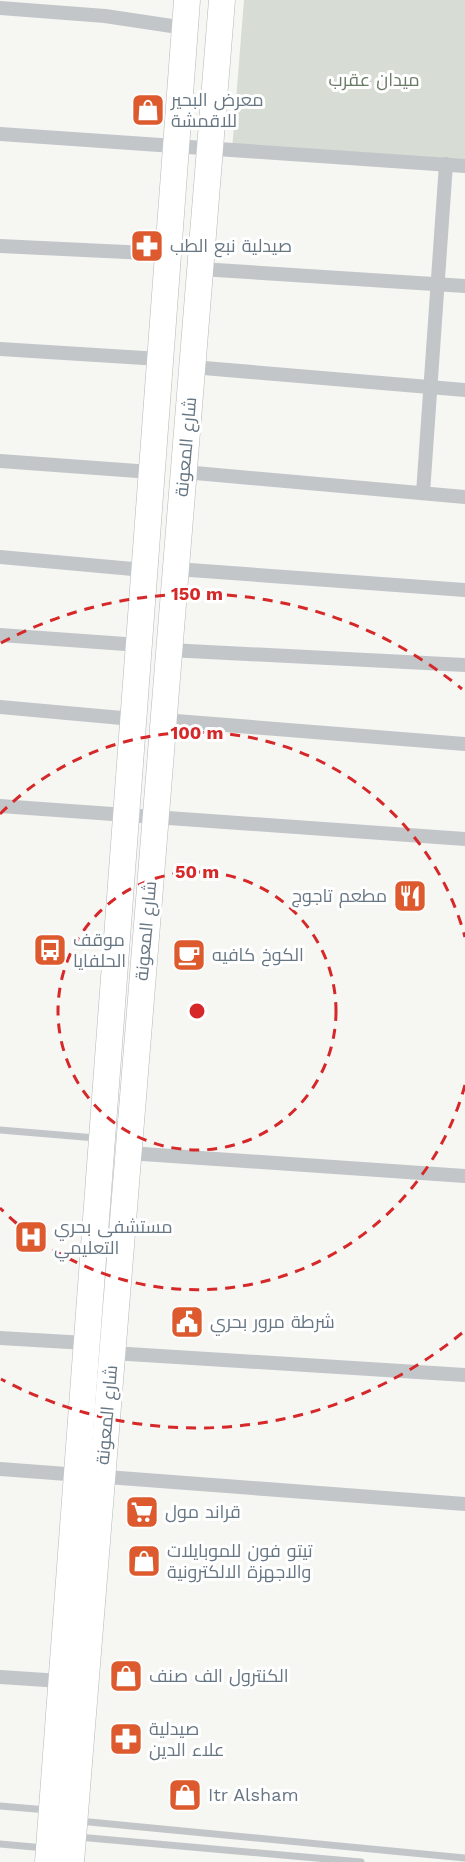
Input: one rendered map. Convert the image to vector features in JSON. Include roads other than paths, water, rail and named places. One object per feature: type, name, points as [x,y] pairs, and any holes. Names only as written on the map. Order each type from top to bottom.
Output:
[{"type":"highway","name":"شارع المعونة","points":[[61,1835],[61,1681],[187,0]]},
{"type":"highway","name":"شارع المعونة","points":[[61,1835],[102,1476],[222,0]]},
{"type":"street","points":[[0,8],[105,16],[185,28]]},
{"type":"street","points":[[0,134],[465,166]]},
{"type":"street","points":[[423,493],[446,164]]},
{"type":"street","points":[[0,246],[168,254]]},
{"type":"street","points":[[200,269],[465,286]]},
{"type":"street","points":[[0,349],[160,359]]},
{"type":"street","points":[[192,367],[465,390]]},
{"type":"street","points":[[0,461],[152,472]]},
{"type":"street","points":[[184,472],[465,497]]},
{"type":"street","points":[[0,557],[144,570]]},
{"type":"street","points":[[176,568],[465,590]]},
{"type":"street","points":[[0,635],[139,645]]},
{"type":"street","points":[[169,650],[465,665]]},
{"type":"street","points":[[0,707],[133,719]]},
{"type":"street","points":[[163,720],[465,744]]},
{"type":"street","points":[[0,806],[465,839]]},
{"type":"street","points":[[128,1153],[465,1176]]},
{"type":"street","points":[[0,1338],[86,1343]]},
{"type":"street","points":[[112,1353],[465,1375]]},
{"type":"street","points":[[0,1469],[465,1504]]},
{"type":"street","points":[[0,1677],[61,1681]]},
{"type":"lane","points":[[0,1130],[102,1138]]},
{"type":"lane","points":[[0,1806],[61,1835],[361,1862]]},
{"type":"lane","points":[[0,1844],[61,1835],[465,1858]]},
{"type":"place","name":"معرض البحير للاقمشة","points":[[148,110]]},
{"type":"place","name":"صيدلية نبع الطب","points":[[147,246]]},
{"type":"place","name":"مطعم تاجوج","points":[[410,896]]},
{"type":"place","name":"موقف الحلفايا","points":[[50,950]]},
{"type":"place","name":"الكوخ كافيه","points":[[189,955]]},
{"type":"place","name":"مستشفى بحري التعليمي","points":[[31,1237]]},
{"type":"place","name":"شرطة مرور بحري","points":[[187,1322]]},
{"type":"place","name":"قراند مول","points":[[142,1512]]},
{"type":"place","name":"تيتو فون للموبايلات والاجهزة الالكترونية","points":[[144,1561]]},
{"type":"place","name":"الكنترول الف صنف","points":[[126,1676]]},
{"type":"place","name":"صيدلية علاء الدين","points":[[126,1739]]},
{"type":"place","name":"Itr Alsham","points":[[185,1795]]},
{"type":"park label","name":"ميدان عقرب","points":[[374,80]]}]
